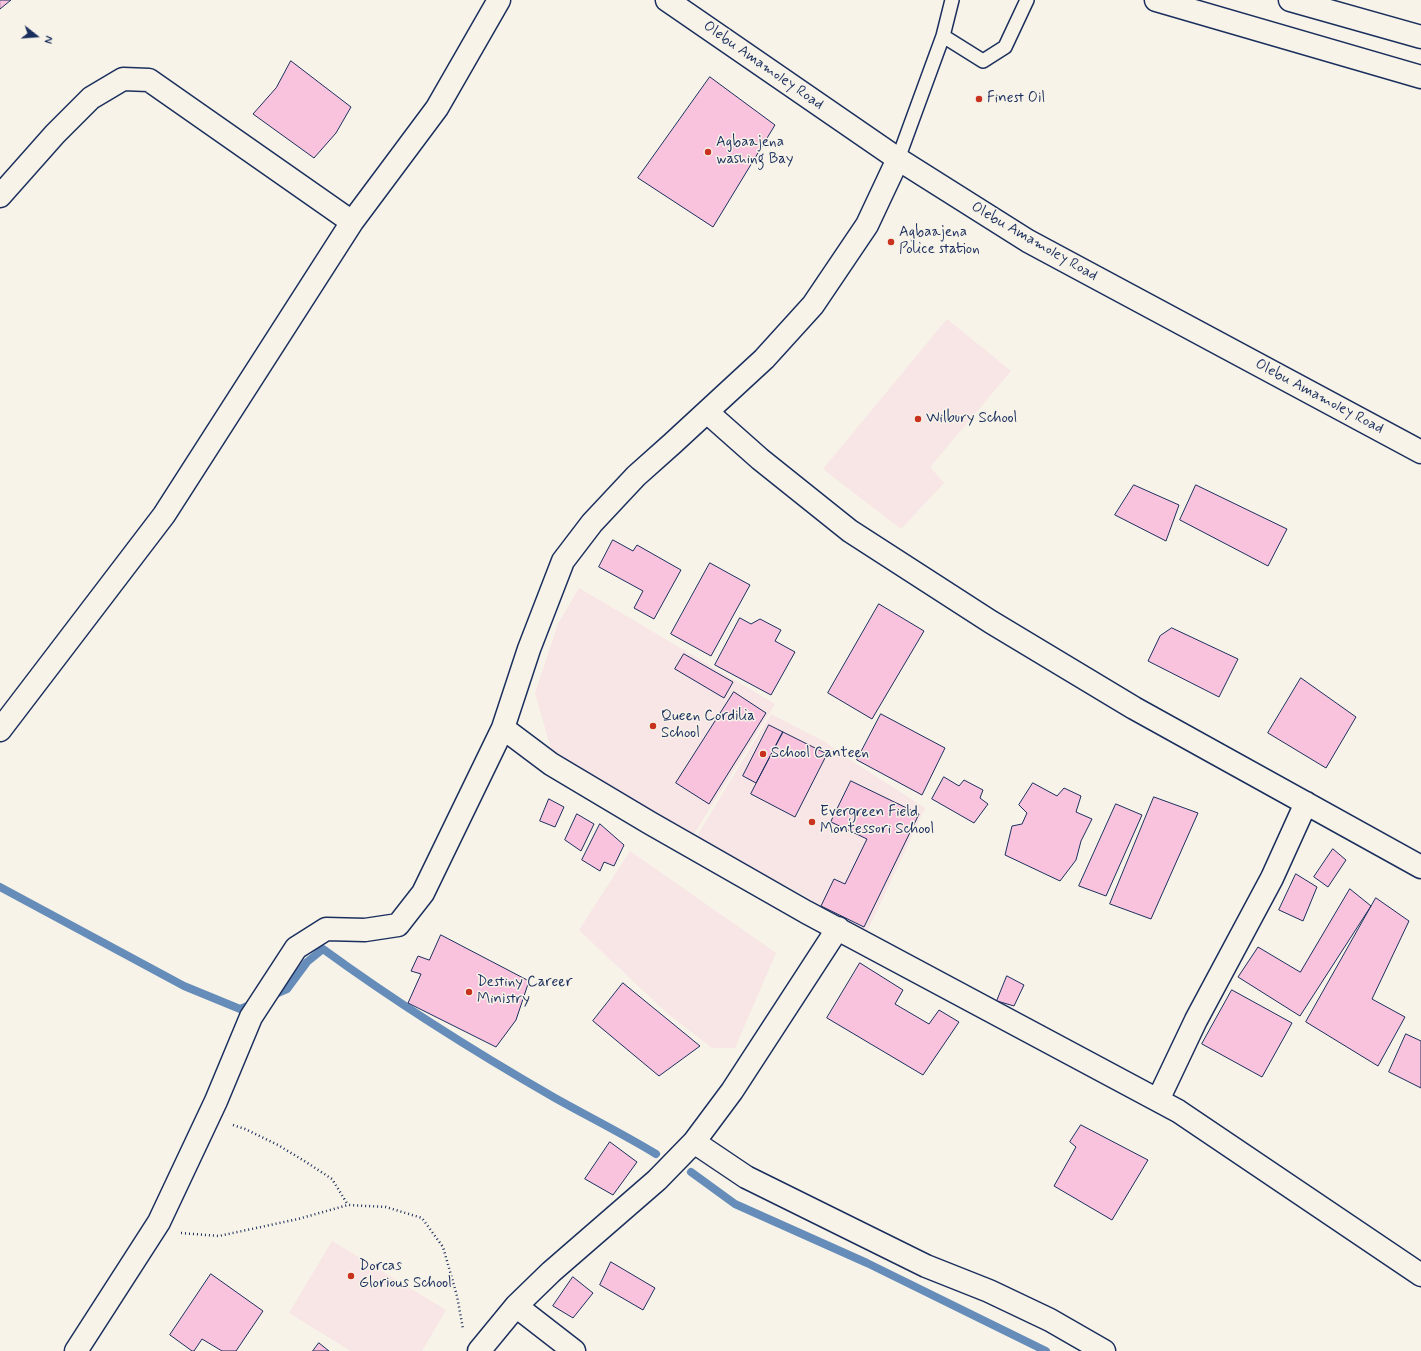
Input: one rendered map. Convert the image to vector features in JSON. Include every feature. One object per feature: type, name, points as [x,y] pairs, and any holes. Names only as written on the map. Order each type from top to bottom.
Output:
[{"type":"street","points":[[0,730],[164,515],[352,222],[437,108],[498,0]]},
{"type":"street","name":"Olebu Amamoley Road","points":[[667,0],[898,159],[1028,241],[1421,452]]},
{"type":"street","points":[[1156,0],[1421,77]]},
{"type":"street","points":[[1290,0],[1421,37]]},
{"type":"street","points":[[0,196],[55,134],[91,98],[122,79],[149,80],[352,222]]},
{"type":"street","points":[[76,1351],[159,1222],[209,1116],[251,1017],[296,948],[326,929],[365,930],[398,925],[423,893],[503,728],[528,649],[562,561],[592,523],[636,476],[708,412],[764,359],[813,305],[867,225],[898,159]]},
{"type":"street","points":[[708,412],[760,459],[850,531],[991,622],[1127,704],[1421,867]]},
{"type":"street","points":[[503,728],[551,764],[604,797],[806,912],[1178,1111],[1421,1275]]},
{"type":"street","points":[[1158,1100],[1196,1020],[1272,878],[1306,803]]},
{"type":"street","points":[[479,1351],[516,1306],[551,1272],[657,1180],[694,1142],[732,1091],[838,928]]},
{"type":"street","points":[[694,1142],[746,1177],[926,1266],[989,1291],[1050,1320],[1104,1351]]},
{"type":"street","points":[[516,1306],[574,1351]]},
{"type":"lane","points":[[898,159],[942,36],[952,0]]},
{"type":"lane","points":[[942,36],[983,62],[1005,47],[1027,0]]},
{"type":"path","points":[[209,1116],[245,1129],[278,1145],[306,1162],[332,1179],[348,1204]]},
{"type":"path","points":[[153,1231],[219,1236],[298,1219],[348,1204],[386,1207],[422,1218],[443,1247],[464,1330]]},
{"type":"shaded area","name":"Wilbury School","points":[[947,319],[1011,371],[930,467],[944,483],[901,529],[823,469]]},
{"type":"shaded area","name":"Queen Cordilia School","points":[[579,588],[775,704],[692,837],[551,749],[535,693],[558,624]]},
{"type":"shaded area","name":"Evergreen Field Montessori School","points":[[771,714],[825,742],[925,808],[866,934],[800,893],[743,863],[697,836]]},
{"type":"shaded area","points":[[630,851],[776,953],[735,1048],[712,1048],[667,1013],[579,930]]},
{"type":"shaded area","name":"Dorcas Glorious School","points":[[332,1241],[446,1310],[422,1351],[351,1351],[289,1313]]},
{"type":"building","points":[[0,0],[11,0],[0,9]]},
{"type":"building","points":[[291,61],[351,107],[336,133],[314,158],[253,114],[276,88]]},
{"type":"building","name":"Agbaajena washing Bay","points":[[710,77],[775,125],[713,227],[638,178]]},
{"type":"building","points":[[1134,485],[1179,505],[1166,541],[1115,515]]},
{"type":"building","points":[[1196,485],[1287,529],[1268,566],[1180,520]]},
{"type":"building","points":[[613,540],[633,551],[637,545],[681,570],[654,619],[634,608],[643,591],[599,567]]},
{"type":"building","points":[[710,563],[750,585],[711,656],[671,634]]},
{"type":"building","points":[[879,604],[924,631],[872,719],[828,693]]},
{"type":"building","points":[[740,618],[751,624],[760,619],[781,630],[775,641],[795,652],[771,695],[715,665]]},
{"type":"building","points":[[1172,628],[1238,659],[1219,697],[1148,661],[1160,636]]},
{"type":"building","points":[[684,654],[733,682],[724,698],[675,669]]},
{"type":"building","points":[[1301,678],[1356,717],[1326,768],[1268,733]]},
{"type":"building","points":[[734,692],[766,713],[709,804],[676,783]]},
{"type":"building","points":[[881,714],[945,748],[922,795],[857,760]]},
{"type":"building","name":"School Canteen","points":[[769,725],[783,732],[756,783],[743,776]]},
{"type":"building","points":[[783,732],[827,754],[795,817],[751,794]]},
{"type":"building","points":[[944,777],[959,786],[964,780],[983,790],[980,798],[988,804],[974,823],[932,799]]},
{"type":"building","points":[[851,781],[919,814],[864,927],[821,906],[834,879],[845,884],[867,839],[831,822]]},
{"type":"building","points":[[1033,783],[1057,796],[1064,788],[1081,796],[1076,812],[1092,819],[1081,841],[1076,860],[1060,881],[1005,855],[1012,826],[1022,824],[1027,813],[1019,805]]},
{"type":"building","points":[[1154,797],[1198,813],[1151,919],[1110,904]]},
{"type":"building","points":[[549,799],[564,807],[555,827],[540,821]]},
{"type":"building","points":[[1116,804],[1142,815],[1106,896],[1079,886]]},
{"type":"building","points":[[577,814],[594,824],[581,851],[565,840]]},
{"type":"building","points":[[600,824],[624,845],[614,866],[604,862],[600,871],[582,860]]},
{"type":"building","points":[[1333,849],[1346,860],[1328,887],[1314,877]]},
{"type":"building","points":[[1296,874],[1317,887],[1303,921],[1279,910]]},
{"type":"building","points":[[1350,889],[1371,906],[1300,1016],[1238,977],[1258,947],[1300,972]]},
{"type":"building","points":[[1376,898],[1409,921],[1372,999],[1405,1017],[1378,1066],[1306,1022]]},
{"type":"building","name":"Destiny Career Ministry","points":[[441,935],[529,981],[516,1020],[496,1047],[408,1003],[421,974],[411,971],[418,956],[429,960]]},
{"type":"building","points":[[860,963],[903,990],[895,1004],[929,1024],[939,1010],[959,1022],[923,1075],[827,1018]]},
{"type":"building","points":[[1007,976],[1024,985],[1014,1006],[997,1001]]},
{"type":"building","points":[[623,983],[700,1046],[659,1076],[593,1021]]},
{"type":"building","points":[[1232,990],[1292,1023],[1262,1077],[1202,1044]]},
{"type":"building","points":[[1406,1034],[1421,1041],[1421,1088],[1389,1072]]},
{"type":"building","points":[[1081,1125],[1148,1160],[1112,1220],[1054,1186],[1076,1147],[1070,1142]]},
{"type":"building","points":[[610,1142],[637,1162],[613,1195],[585,1179]]},
{"type":"building","points":[[611,1262],[655,1288],[643,1310],[600,1285]]},
{"type":"building","points":[[211,1274],[263,1311],[236,1351],[222,1351],[202,1339],[194,1351],[192,1351],[170,1335]]},
{"type":"building","points":[[573,1277],[593,1293],[573,1318],[553,1306]]},
{"type":"building","points":[[319,1343],[329,1351],[313,1351]]},
{"type":"waterway","points":[[0,887],[184,986],[240,1009],[255,1003]]},
{"type":"waterway","points":[[271,996],[287,989],[307,962],[323,949],[379,989],[495,1063],[656,1154]]},
{"type":"waterway","points":[[691,1172],[735,1204],[867,1263],[1046,1351]]},
{"type":"place","name":"Finest Oil","points":[[979,99]]},
{"type":"place","name":"Agbaajena washing Bay","points":[[708,152]]},
{"type":"place","name":"Agbaajena Police station","points":[[891,242]]},
{"type":"place","name":"Wilbury School","points":[[918,419]]},
{"type":"place","name":"Queen Cordilia School","points":[[653,726]]},
{"type":"place","name":"School Canteen","points":[[763,754]]},
{"type":"place","name":"Evergreen Field Montessori School","points":[[812,822]]},
{"type":"place","name":"Destiny Career Ministry","points":[[469,992]]},
{"type":"place","name":"Dorcas Glorious School","points":[[351,1276]]}]
